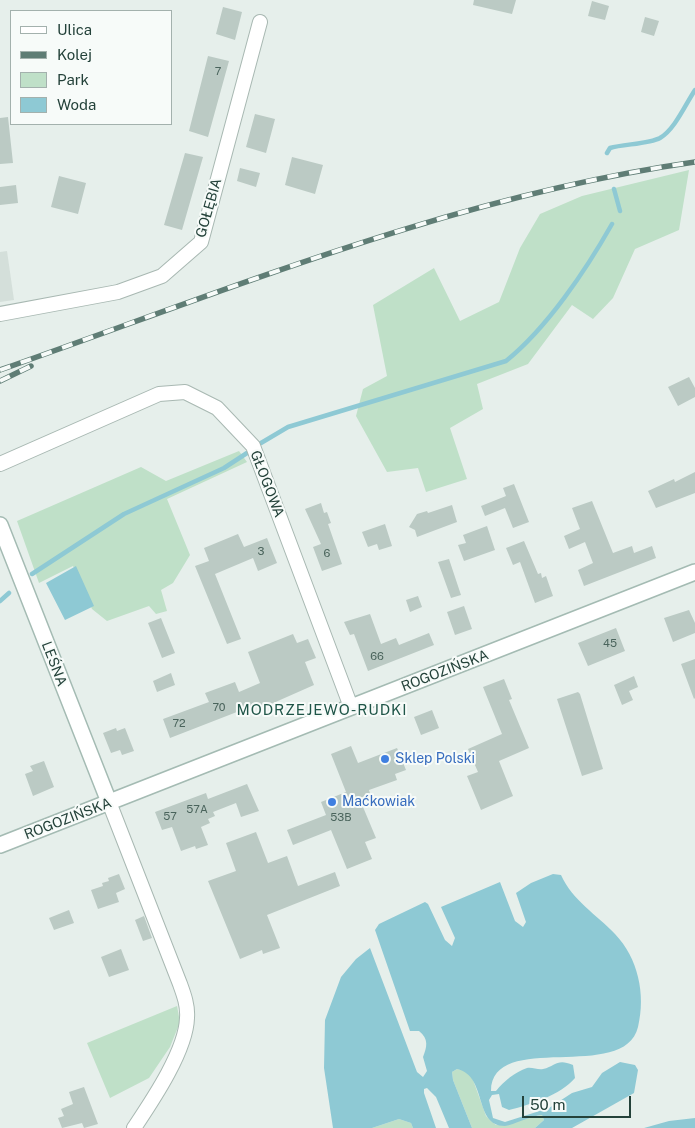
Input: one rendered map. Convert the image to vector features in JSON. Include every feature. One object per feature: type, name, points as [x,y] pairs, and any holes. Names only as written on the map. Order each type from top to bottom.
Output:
[{"type":"street","name":"GOŁĘBIA","points":[[0,314],[118,292],[162,276],[201,242],[260,22]]},
{"type":"street","name":"GŁOGOWA","points":[[0,464],[159,394],[185,392],[217,408],[253,446],[351,707]]},
{"type":"street","name":"LEŚNA","points":[[0,525],[109,802]]},
{"type":"street","name":"ROGOZIŃSKA","points":[[0,845],[695,572]]},
{"type":"street","points":[[109,802],[186,1000],[188,1017],[184,1035],[158,1093],[134,1128]]},
{"type":"shaded area","points":[[7,251],[14,300],[0,302],[0,252]]},
{"type":"green space","points":[[689,170],[679,230],[635,249],[613,298],[593,319],[572,305],[528,364],[477,384],[483,409],[450,428],[467,479],[426,492],[418,468],[387,472],[356,416],[363,389],[387,376],[373,305],[434,268],[460,321],[499,302],[520,248],[540,214],[582,196]]},
{"type":"green space","points":[[239,451],[247,462],[167,499],[190,555],[173,583],[161,590],[167,611],[156,614],[149,606],[107,621],[92,609],[73,566],[39,583],[17,521],[141,467],[166,481]]},
{"type":"green space","points":[[177,1006],[180,1022],[170,1047],[149,1078],[110,1098],[87,1043]]},
{"type":"green space","points":[[457,1069],[467,1071],[472,1077],[486,1116],[496,1125],[542,1115],[544,1120],[535,1128],[472,1128],[453,1080],[452,1072]]},
{"type":"green space","points":[[399,1119],[411,1123],[413,1128],[372,1128]]},
{"type":"water","points":[[76,566],[94,606],[65,620],[46,583]]},
{"type":"water","points":[[553,874],[561,875],[572,892],[585,907],[615,934],[629,954],[638,977],[640,989],[641,1002],[638,1027],[628,1044],[609,1052],[512,1063],[497,1073],[491,1091],[496,1091],[518,1072],[529,1068],[543,1069],[560,1062],[573,1065],[575,1078],[553,1094],[509,1110],[502,1107],[499,1094],[492,1095],[489,1100],[493,1118],[505,1122],[549,1108],[572,1093],[592,1087],[602,1073],[620,1062],[635,1065],[638,1070],[634,1093],[572,1128],[535,1128],[544,1120],[542,1115],[505,1126],[495,1124],[488,1118],[473,1081],[467,1073],[457,1069],[452,1072],[453,1080],[472,1128],[449,1128],[436,1097],[427,1088],[424,1089],[424,1093],[436,1128],[413,1128],[411,1123],[399,1119],[372,1128],[333,1128],[324,1068],[325,1020],[341,977],[356,959],[370,948],[417,1072],[423,1077],[427,1071],[423,1057],[426,1040],[419,1031],[410,1031],[375,930],[379,924],[425,902],[428,904],[445,940],[452,946],[455,938],[441,907],[500,882],[515,921],[523,927],[526,922],[516,893],[531,883]]},
{"type":"water","points":[[695,1118],[695,1128],[644,1128],[669,1121]]},
{"type":"building","points":[[474,0],[516,0],[512,14],[473,5]]},
{"type":"building","points":[[592,1],[609,6],[605,20],[588,16]]},
{"type":"building","points":[[223,7],[242,12],[235,40],[216,34]]},
{"type":"building","points":[[645,17],[659,21],[654,36],[641,32]]},
{"type":"building","points":[[208,56],[229,61],[208,137],[189,131]]},
{"type":"building","points":[[255,114],[275,119],[266,153],[246,147]]},
{"type":"building","points":[[8,117],[13,163],[0,164],[0,118]]},
{"type":"building","points":[[185,153],[203,157],[182,230],[164,225]]},
{"type":"building","points":[[292,157],[323,165],[315,194],[285,185]]},
{"type":"building","points":[[240,168],[260,173],[256,187],[237,181]]},
{"type":"building","points":[[59,176],[86,183],[78,214],[51,207]]},
{"type":"building","points":[[16,185],[18,203],[0,205],[0,187]]},
{"type":"building","points":[[689,377],[695,388],[695,397],[678,406],[668,387]]},
{"type":"building","points":[[695,472],[695,493],[656,508],[648,491],[674,479],[675,482]]},
{"type":"building","points":[[514,484],[529,522],[513,528],[505,508],[485,516],[481,506],[506,496],[503,488]]},
{"type":"building","points":[[592,501],[613,553],[632,546],[634,553],[652,546],[656,558],[584,586],[578,570],[593,563],[585,542],[569,549],[564,536],[580,529],[572,508]]},
{"type":"building","points":[[321,503],[324,513],[327,512],[331,523],[328,524],[342,564],[322,571],[313,547],[321,544],[305,509]]},
{"type":"building","points":[[452,505],[457,522],[417,537],[415,530],[409,527],[417,514],[427,511],[428,513]]},
{"type":"building","points":[[385,524],[392,546],[379,550],[377,544],[368,547],[362,532]]},
{"type":"building","points":[[487,526],[495,550],[464,561],[458,545],[466,543],[463,535]]},
{"type":"building","points":[[238,534],[244,547],[267,538],[277,563],[258,571],[253,558],[215,574],[241,639],[227,644],[195,566],[209,561],[204,548]]},
{"type":"building","points":[[524,541],[538,574],[541,573],[542,578],[546,576],[553,596],[535,603],[520,562],[513,565],[506,548]]},
{"type":"building","points":[[449,559],[461,595],[451,598],[438,562]]},
{"type":"building","points":[[418,596],[422,607],[410,612],[406,600]]},
{"type":"building","points":[[464,606],[472,629],[455,635],[447,612]]},
{"type":"building","points":[[689,610],[695,623],[695,633],[673,642],[664,618]]},
{"type":"building","points":[[370,614],[381,644],[396,638],[399,645],[429,633],[434,645],[368,671],[354,634],[350,635],[344,622]]},
{"type":"building","points":[[161,618],[175,653],[162,658],[148,623]]},
{"type":"building","points":[[616,628],[625,651],[588,666],[578,643]]},
{"type":"building","points":[[293,634],[297,643],[308,639],[316,658],[305,662],[314,685],[262,708],[260,703],[170,738],[163,719],[209,702],[205,693],[235,682],[239,692],[260,683],[248,652]]},
{"type":"building","points":[[695,659],[695,698],[694,699],[681,664]]},
{"type":"building","points":[[171,673],[175,685],[157,692],[153,681]]},
{"type":"building","points":[[634,676],[638,687],[629,691],[633,700],[622,705],[614,685]]},
{"type":"building","points":[[504,679],[512,699],[509,700],[529,748],[499,761],[513,796],[481,810],[467,776],[478,772],[468,749],[502,734],[483,687]]},
{"type":"building","points":[[578,692],[603,769],[582,776],[557,699]]},
{"type":"building","points":[[432,710],[439,728],[421,735],[414,717]]},
{"type":"building","points":[[116,728],[117,731],[125,728],[134,751],[122,755],[120,750],[111,753],[103,733]]},
{"type":"building","points":[[351,746],[358,763],[397,748],[406,770],[395,774],[397,780],[369,790],[373,803],[363,807],[376,838],[365,842],[372,859],[347,869],[331,830],[293,845],[287,830],[326,815],[321,802],[346,792],[331,754]]},
{"type":"building","points":[[44,761],[54,787],[33,796],[25,774],[33,771],[30,766]]},
{"type":"building","points":[[247,784],[259,811],[241,817],[236,803],[213,812],[215,816],[208,819],[210,823],[201,827],[208,845],[196,849],[195,846],[181,851],[172,827],[162,830],[155,812],[206,793],[208,799]]},
{"type":"building","points":[[256,832],[268,863],[287,856],[298,886],[335,872],[340,886],[267,915],[280,948],[263,954],[262,950],[240,959],[208,881],[236,871],[226,843]]},
{"type":"building","points":[[119,874],[125,889],[116,893],[119,902],[98,909],[91,890],[103,886],[102,883],[109,881],[108,878]]},
{"type":"building","points":[[69,910],[74,923],[54,930],[49,918]]},
{"type":"building","points":[[144,916],[152,938],[143,941],[135,920]]},
{"type":"building","points":[[121,949],[129,970],[109,977],[101,957]]},
{"type":"building","points":[[84,1087],[98,1124],[84,1128],[82,1123],[62,1128],[58,1118],[64,1116],[61,1109],[73,1104],[69,1092]]},
{"type":"waterway","points":[[607,153],[610,148],[649,142],[660,138],[675,123],[695,90]]},
{"type":"waterway","points":[[614,189],[620,211]]},
{"type":"waterway","points":[[261,443],[288,427],[506,361],[536,332],[565,297],[612,224]]},
{"type":"waterway","points":[[32,574],[124,514],[224,468],[247,453]]},
{"type":"waterway","points":[[0,601],[9,593]]},
{"type":"railway","points":[[0,370],[257,278],[430,222],[517,198],[606,177],[695,162]]},
{"type":"railway","points":[[0,381],[31,366]]},
{"type":"place","name":"Sklep Polski","points":[[385,759]]},
{"type":"place","name":"Maćkowiak","points":[[332,802]]},
{"type":"district","name":"MODRZEJEWO-RUDKI","points":[[322,710]]}]
